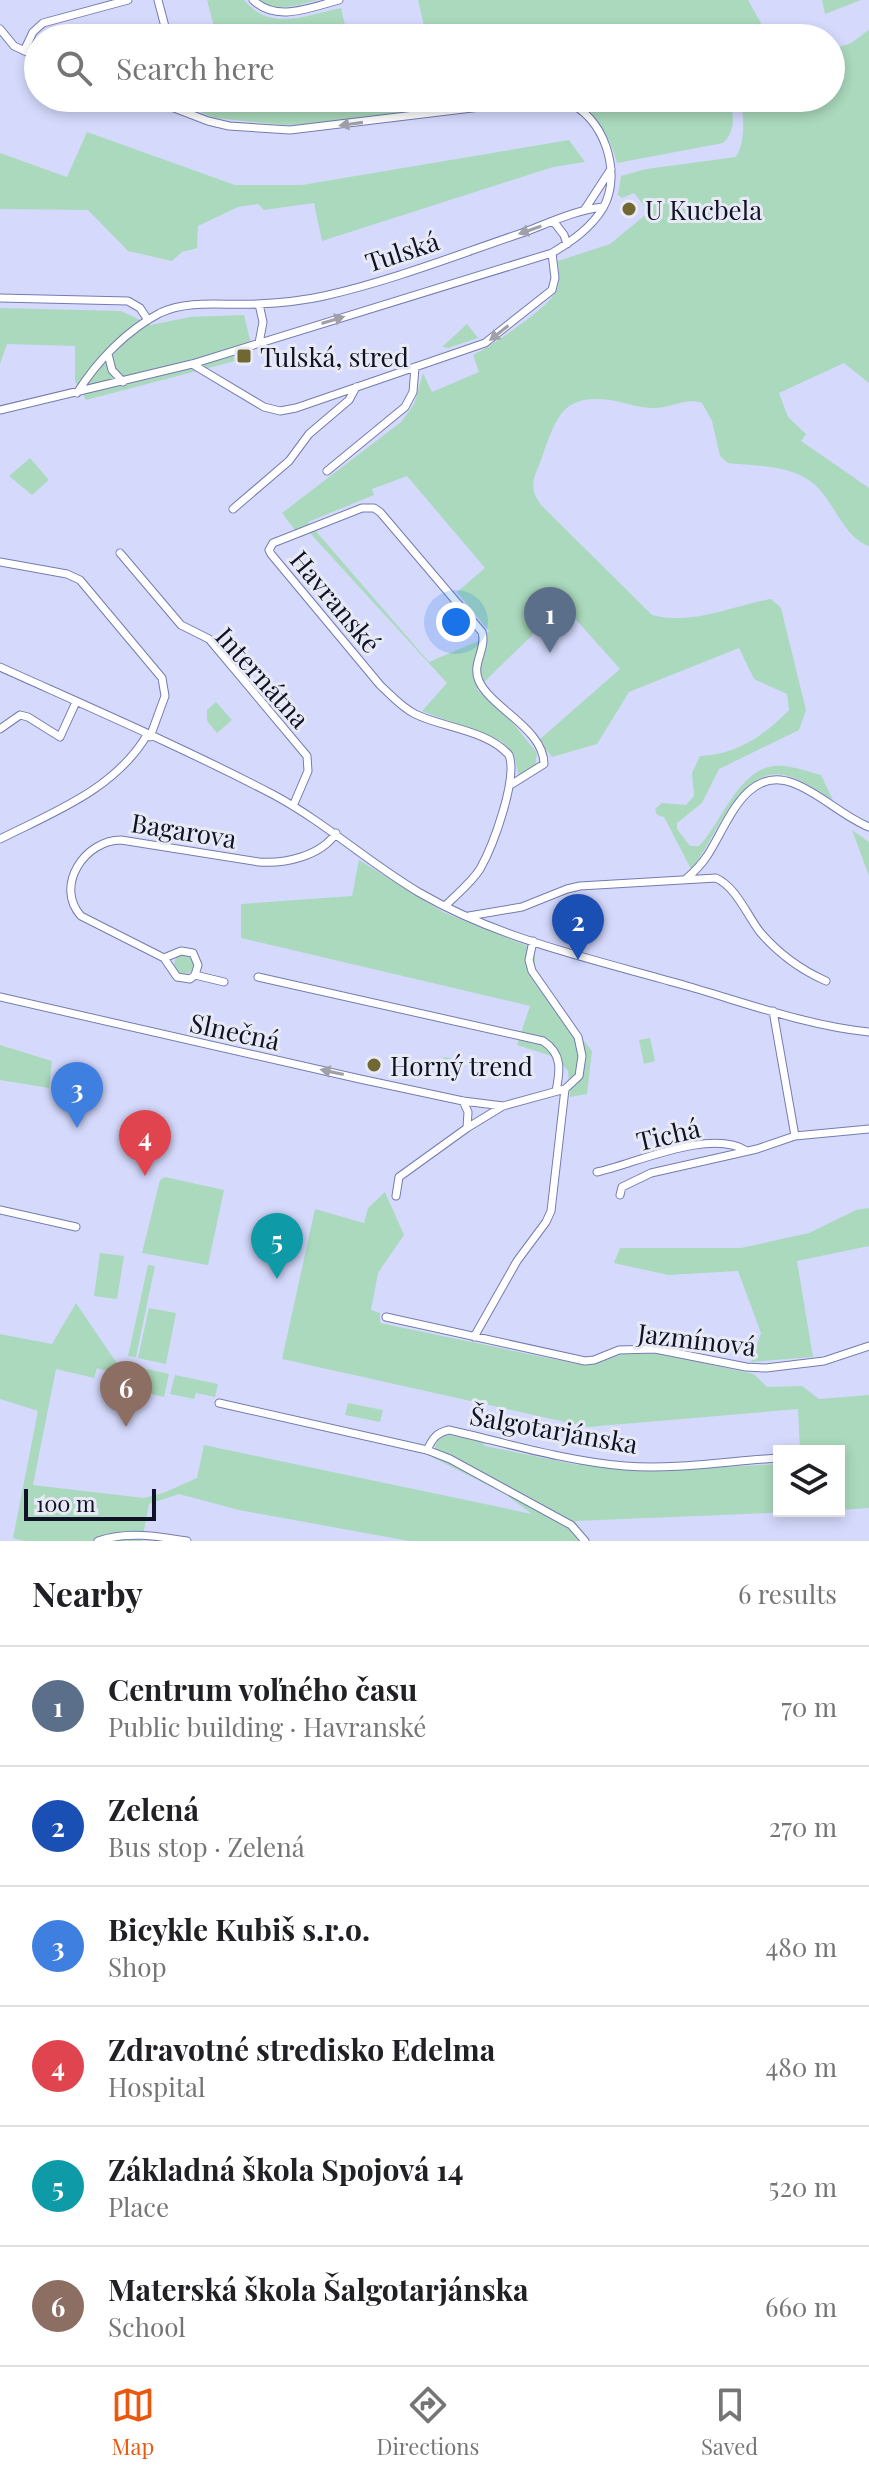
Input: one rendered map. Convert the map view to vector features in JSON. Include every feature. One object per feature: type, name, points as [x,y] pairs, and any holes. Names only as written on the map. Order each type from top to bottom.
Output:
[{"type":"street","points":[[42,24],[128,0]]},
{"type":"street","points":[[158,0],[164,24]]},
{"type":"street","points":[[253,0],[267,10],[281,13],[339,0]]},
{"type":"street","points":[[0,29],[7,39],[24,51]]},
{"type":"street","points":[[185,112],[229,126],[290,130],[440,112]]},
{"type":"street","points":[[582,112],[606,147],[611,169],[611,189],[603,207]]},
{"type":"street","points":[[585,209],[611,169]]},
{"type":"street","name":"Tulská","points":[[77,393],[108,354],[160,313],[180,307],[259,304],[309,298],[351,289],[585,209],[603,207]]},
{"type":"street","name":"Tulská","points":[[0,410],[192,364],[552,253],[593,222],[603,207]]},
{"type":"street","points":[[554,222],[567,244]]},
{"type":"street","points":[[192,364],[272,410],[296,408],[485,343],[548,294],[555,278],[552,253]]},
{"type":"street","points":[[0,298],[128,301],[140,308],[148,320]]},
{"type":"street","points":[[259,304],[263,322],[259,343]]},
{"type":"street","points":[[108,354],[112,370],[123,382]]},
{"type":"street","points":[[327,471],[405,407],[413,392],[415,367]]},
{"type":"street","points":[[233,509],[289,461],[309,434],[349,400],[356,387]]},
{"type":"street","name":"Havranské","points":[[362,508],[374,508],[380,512],[482,632],[484,642],[476,668],[481,685],[519,722],[540,748],[544,764],[512,784],[511,760],[500,746],[416,714],[380,685],[271,554],[269,550],[273,543],[362,508]]},
{"type":"street","name":"Internátna","points":[[120,553],[181,625],[209,639],[307,756],[308,771],[293,806]]},
{"type":"street","points":[[0,562],[67,574],[80,580],[162,678],[165,696],[149,736],[97,787],[0,839]]},
{"type":"street","points":[[0,667],[293,806],[396,877],[467,916],[533,941],[773,1011],[869,1032]]},
{"type":"street","points":[[0,729],[20,715],[60,737],[76,702]]},
{"type":"street","points":[[686,879],[708,855],[742,797],[759,784],[769,781],[779,779],[797,784],[869,827]]},
{"type":"street","points":[[445,906],[479,871],[512,784]]},
{"type":"street","name":"Bagarova","points":[[164,958],[181,951],[193,953],[198,965],[195,975],[190,979],[177,977],[164,958],[93,923],[75,909],[72,890],[76,869],[92,848],[107,841],[121,840],[267,863],[313,852],[326,845],[336,833]]},
{"type":"street","points":[[467,916],[522,907],[580,886],[712,878],[721,880],[770,942],[793,963],[826,981]]},
{"type":"street","points":[[474,1337],[517,1261],[551,1211],[565,1089],[579,1076],[582,1064],[581,1048],[574,1032],[532,971],[529,960],[533,941]]},
{"type":"street","name":"Bagarova","points":[[195,975],[224,982]]},
{"type":"street","points":[[258,977],[543,1041],[559,1060],[556,1091]]},
{"type":"street","name":"Slnečná","points":[[0,997],[463,1101],[503,1106]]},
{"type":"street","points":[[773,1011],[795,1136]]},
{"type":"street","name":"Slnečná","points":[[396,1196],[399,1177],[467,1128],[503,1106],[565,1089]]},
{"type":"street","points":[[463,1101],[468,1112],[467,1128]]},
{"type":"street","name":"Tichá","points":[[620,1195],[622,1187],[651,1173],[747,1151],[795,1136],[869,1129]]},
{"type":"street","name":"Tichá","points":[[597,1172],[710,1142],[747,1151]]},
{"type":"street","points":[[0,1210],[76,1227]]},
{"type":"street","name":"Jazmínová","points":[[386,1317],[585,1361],[619,1350],[655,1349],[755,1368],[810,1364],[869,1346]]},
{"type":"street","name":"Šalgotarjánska","points":[[219,1403],[427,1450],[450,1459],[571,1525],[585,1541]]},
{"type":"street","name":"Šalgotarjánska","points":[[427,1450],[433,1437],[449,1430],[623,1466],[773,1458]]},
{"type":"street","points":[[98,1541],[141,1535],[187,1541]]},
{"type":"green space","points":[[207,0],[244,0],[265,16],[290,19],[341,8],[345,24],[213,24]]},
{"type":"green space","points":[[259,0],[318,0],[280,7]]},
{"type":"green space","points":[[418,0],[748,0],[761,24],[424,24]]},
{"type":"green space","points":[[822,0],[861,0],[825,14]]},
{"type":"green space","points":[[869,30],[869,383],[844,363],[779,393],[788,417],[806,434],[801,441],[869,488],[869,546],[851,534],[824,495],[807,479],[779,469],[728,463],[720,456],[712,421],[702,403],[684,402],[653,408],[598,399],[573,404],[564,411],[552,431],[534,479],[533,489],[542,506],[652,615],[697,617],[771,599],[781,608],[806,710],[799,730],[719,769],[702,803],[677,823],[677,829],[690,846],[699,846],[744,783],[768,767],[783,766],[821,775],[833,800],[788,776],[771,775],[755,781],[730,807],[691,869],[664,817],[657,815],[655,809],[662,803],[686,805],[694,796],[692,773],[700,756],[738,748],[770,728],[789,710],[787,694],[754,679],[739,648],[629,692],[597,744],[552,757],[539,740],[620,669],[563,605],[477,689],[512,722],[537,753],[535,767],[519,776],[514,755],[501,741],[422,711],[447,683],[309,532],[301,538],[282,513],[401,422],[414,404],[423,373],[432,392],[479,372],[473,355],[529,318],[555,293],[559,281],[558,261],[610,244],[649,212],[634,193],[622,198],[618,195],[621,176],[646,169],[736,157],[743,128],[742,112],[845,112],[845,45]],"holes":[[[407,476],[485,568],[457,592],[489,631],[478,641],[429,662],[308,522],[374,495],[372,489]]]},
{"type":"green space","points":[[200,112],[414,112],[322,124],[284,125],[215,118]]},
{"type":"green space","points":[[588,112],[732,112],[733,116],[732,128],[723,143],[617,163],[610,142]]},
{"type":"green space","points":[[87,132],[235,185],[302,185],[569,140],[585,162],[553,167],[322,241],[314,203],[264,210],[258,204],[238,207],[198,226],[197,248],[182,252],[172,261],[128,251],[88,210],[0,209],[0,153],[67,177]]},
{"type":"green space","points":[[0,308],[121,311],[151,325],[190,317],[244,315],[254,356],[86,400],[75,381],[75,346],[7,344],[0,364]]},
{"type":"green space","points":[[467,324],[478,338],[448,348],[442,347]]},
{"type":"green space","points":[[30,458],[49,480],[32,495],[9,476]]},
{"type":"green space","points":[[216,702],[232,720],[217,733],[207,721],[207,710]]},
{"type":"green space","points":[[852,830],[869,842],[869,876]]},
{"type":"green space","points":[[359,860],[443,912],[535,949],[535,979],[592,1051],[587,1094],[570,1097],[568,1071],[555,1057],[517,1045],[530,1006],[241,938],[241,904],[352,896]]},
{"type":"green space","points":[[180,954],[188,954],[194,964],[188,974],[180,974],[174,968],[174,960]]},
{"type":"green space","points":[[650,1038],[655,1061],[644,1064],[639,1040]]},
{"type":"green space","points":[[0,1045],[52,1061],[49,1088],[0,1080]]},
{"type":"green space","points":[[444,1057],[457,1060],[451,1081],[438,1077]]},
{"type":"green space","points":[[165,1177],[224,1190],[208,1265],[142,1253],[160,1180]]},
{"type":"green space","points":[[385,1192],[404,1235],[378,1273],[371,1310],[380,1313],[380,1323],[577,1364],[595,1364],[622,1354],[660,1354],[754,1374],[767,1387],[802,1386],[819,1399],[869,1395],[869,1508],[845,1510],[845,1445],[800,1445],[798,1409],[588,1427],[282,1359],[315,1209],[364,1223],[368,1208]]},
{"type":"green space","points":[[869,1208],[869,1246],[797,1261],[813,1357],[751,1362],[761,1333],[738,1271],[668,1275],[614,1263],[620,1248],[741,1248],[809,1233],[856,1210]]},
{"type":"green space","points":[[100,1253],[124,1256],[117,1299],[94,1296]]},
{"type":"green space","points":[[148,1265],[155,1266],[136,1357],[128,1356]]},
{"type":"green space","points":[[76,1303],[116,1362],[169,1374],[164,1397],[148,1393],[122,1376],[97,1368],[94,1378],[56,1369],[33,1485],[144,1498],[197,1478],[204,1445],[532,1514],[505,1494],[432,1457],[438,1439],[449,1435],[482,1442],[485,1446],[578,1465],[649,1471],[773,1464],[773,1513],[575,1521],[590,1541],[409,1541],[239,1510],[179,1494],[149,1504],[142,1541],[25,1541],[13,1538],[38,1411],[0,1399],[0,1334],[52,1344]]},
{"type":"green space","points":[[149,1308],[176,1313],[166,1364],[138,1358]]},
{"type":"green space","points":[[175,1375],[218,1384],[215,1397],[196,1393],[194,1399],[170,1394]]},
{"type":"green space","points":[[348,1403],[383,1410],[380,1422],[345,1415]]},
{"type":"place","name":"U Kucbela","points":[[629,209]]},
{"type":"place","name":"Tulská, stred","points":[[244,356]]},
{"type":"place","name":"Centrum voľného času","points":[[550,653]]},
{"type":"place","name":"Zelená","points":[[578,960]]},
{"type":"place","name":"Horný trend","points":[[374,1065]]},
{"type":"place","name":"Bicykle Kubiš s.r.o.","points":[[77,1128]]},
{"type":"place","name":"Zdravotné stredisko Edelma","points":[[145,1176]]},
{"type":"place","name":"Základná škola Spojová 14","points":[[277,1279]]},
{"type":"place","name":"Materská škola Šalgotarjánska","points":[[126,1427]]}]
